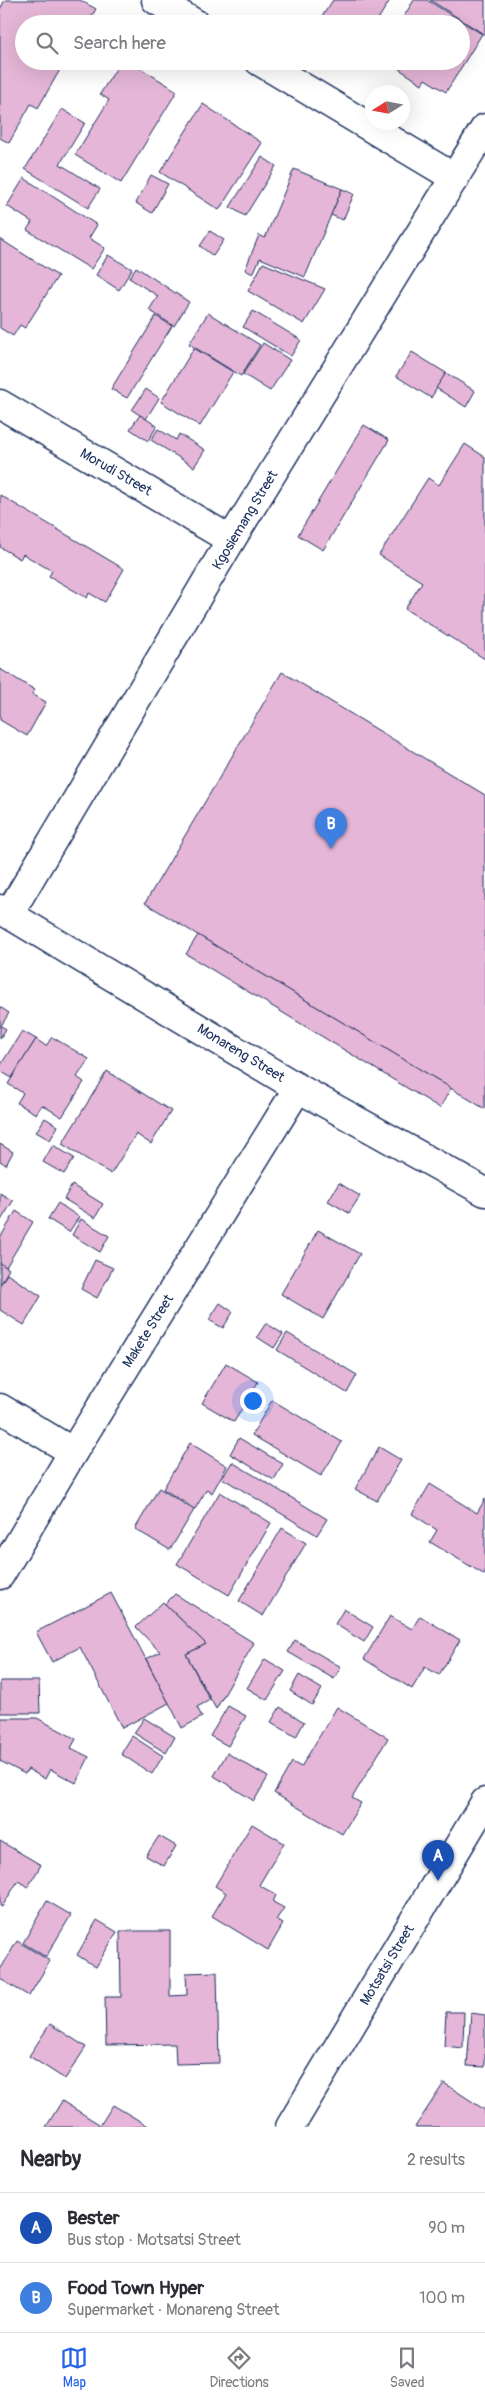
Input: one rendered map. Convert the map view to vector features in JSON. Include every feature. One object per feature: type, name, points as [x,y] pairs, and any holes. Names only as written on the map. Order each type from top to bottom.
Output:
[{"type":"street","points":[[156,0],[181,15]]},
{"type":"street","points":[[274,70],[455,178]]},
{"type":"street","name":"Kgosiemang Street","points":[[4,912],[485,128]]},
{"type":"street","name":"Morudi Street","points":[[0,404],[231,540]]},
{"type":"street","name":"Monareng Street","points":[[4,912],[298,1088],[485,1192]]},
{"type":"street","name":"Makete Street","points":[[0,1575],[73,1452],[298,1088]]},
{"type":"street","points":[[0,1408],[73,1452]]},
{"type":"street","name":"Motsatsi Street","points":[[290,2127],[485,1802]]},
{"type":"building","points":[[5,0],[80,0],[96,9],[92,15],[15,15],[15,70],[60,70],[38,108],[31,104],[9,143],[0,138],[0,9]]},
{"type":"building","points":[[333,0],[390,0],[381,15],[323,15]]},
{"type":"building","points":[[414,0],[427,0],[451,15],[405,15]]},
{"type":"building","points":[[430,0],[485,0],[485,35],[470,25],[470,15],[454,15]]},
{"type":"building","points":[[470,27],[482,34],[470,53]]},
{"type":"building","points":[[115,70],[143,70],[177,91],[121,183],[75,155],[109,100],[100,94]]},
{"type":"building","points":[[401,70],[460,70],[446,92],[425,79],[422,84]]},
{"type":"building","points":[[203,104],[262,143],[219,210],[160,172]]},
{"type":"building","points":[[62,109],[85,123],[60,164],[100,189],[88,208],[25,169]]},
{"type":"building","points":[[262,157],[276,166],[245,216],[230,207]]},
{"type":"building","points":[[294,169],[342,189],[305,277],[260,258],[253,274],[245,270],[259,235],[265,238]]},
{"type":"building","points":[[151,175],[168,184],[152,213],[136,203]]},
{"type":"building","points":[[24,178],[97,225],[89,238],[105,248],[91,269],[27,230],[32,222],[7,206]]},
{"type":"building","points":[[342,189],[354,194],[343,220],[331,215]]},
{"type":"building","points":[[210,231],[224,240],[213,256],[200,246]]},
{"type":"building","points":[[0,239],[58,276],[25,328],[20,325],[13,336],[0,328]]},
{"type":"building","points":[[108,255],[132,269],[119,290],[96,275]]},
{"type":"building","points":[[263,263],[325,289],[304,324],[248,291]]},
{"type":"building","points":[[136,267],[189,302],[174,326],[149,310],[158,296],[129,278]]},
{"type":"building","points":[[253,311],[301,340],[291,356],[243,327]]},
{"type":"building","points":[[208,313],[260,345],[241,376],[189,344]]},
{"type":"building","points":[[156,316],[172,326],[127,398],[111,389]]},
{"type":"building","points":[[263,343],[290,360],[270,391],[243,374]]},
{"type":"building","points":[[194,348],[233,372],[200,426],[161,402]]},
{"type":"building","points":[[412,352],[446,373],[431,398],[396,376]]},
{"type":"building","points":[[446,373],[475,391],[466,407],[436,388]]},
{"type":"building","points":[[146,389],[159,398],[146,419],[132,410]]},
{"type":"building","points":[[140,415],[157,426],[148,441],[130,429]]},
{"type":"building","points":[[364,425],[389,440],[323,550],[298,535]]},
{"type":"building","points":[[158,429],[176,440],[179,434],[205,450],[194,467],[151,440]]},
{"type":"building","points":[[465,444],[485,457],[485,659],[405,609],[422,582],[379,555],[428,478],[439,485]]},
{"type":"building","points":[[0,495],[124,569],[105,602],[89,593],[87,598],[49,576],[52,571],[23,554],[20,559],[0,547]]},
{"type":"building","points":[[0,669],[35,690],[32,694],[46,702],[27,736],[0,720]]},
{"type":"building","points":[[282,672],[485,795],[485,1109],[145,903]]},
{"type":"building","points":[[198,935],[451,1088],[440,1108],[186,954]]},
{"type":"building","points":[[0,1007],[9,1013],[1,1026],[6,1029],[0,1038]]},
{"type":"building","points":[[22,1031],[36,1039],[12,1078],[0,1071],[0,1066]]},
{"type":"building","points":[[52,1037],[89,1059],[77,1077],[84,1082],[62,1117],[42,1105],[36,1114],[17,1103],[23,1093],[8,1084],[36,1039],[46,1046]]},
{"type":"building","points":[[107,1071],[171,1111],[151,1144],[136,1134],[111,1174],[62,1144]]},
{"type":"building","points":[[45,1118],[58,1126],[50,1140],[36,1132]]},
{"type":"building","points":[[0,1144],[13,1152],[6,1165],[0,1161]]},
{"type":"building","points":[[53,1145],[74,1158],[64,1174],[43,1162]]},
{"type":"building","points":[[339,1183],[360,1196],[349,1213],[328,1201]]},
{"type":"building","points":[[72,1185],[103,1204],[95,1218],[64,1199]]},
{"type":"building","points":[[0,1193],[13,1201],[0,1222]]},
{"type":"building","points":[[58,1203],[79,1217],[69,1232],[48,1219]]},
{"type":"building","points":[[16,1211],[33,1222],[6,1267],[0,1263],[0,1238]]},
{"type":"building","points":[[81,1219],[109,1236],[100,1252],[72,1235]]},
{"type":"building","points":[[318,1230],[360,1254],[323,1319],[281,1294]]},
{"type":"building","points":[[95,1260],[113,1268],[97,1298],[81,1289]]},
{"type":"building","points":[[0,1263],[9,1269],[0,1285]]},
{"type":"building","points":[[7,1274],[41,1296],[24,1325],[0,1310],[0,1285]]},
{"type":"building","points":[[220,1303],[233,1312],[223,1328],[209,1320]]},
{"type":"building","points":[[266,1323],[283,1334],[274,1348],[257,1337]]},
{"type":"building","points":[[287,1333],[357,1375],[347,1393],[277,1350]]},
{"type":"building","points":[[226,1363],[258,1382],[234,1422],[202,1403]]},
{"type":"building","points":[[272,1400],[342,1442],[321,1476],[252,1435]]},
{"type":"building","points":[[239,1438],[283,1464],[274,1480],[230,1454]]},
{"type":"building","points":[[190,1443],[227,1466],[212,1493],[207,1489],[195,1509],[163,1489]]},
{"type":"building","points":[[379,1447],[401,1460],[377,1501],[355,1489]]},
{"type":"building","points":[[232,1462],[327,1519],[317,1535],[222,1478]]},
{"type":"building","points":[[430,1484],[477,1513],[485,1499],[485,1575],[430,1542],[437,1530],[412,1514]]},
{"type":"building","points":[[159,1488],[194,1510],[170,1550],[135,1529]]},
{"type":"building","points":[[220,1492],[271,1523],[229,1595],[177,1564]]},
{"type":"building","points":[[282,1528],[306,1543],[263,1616],[239,1601]]},
{"type":"building","points":[[111,1593],[169,1703],[122,1728],[80,1647],[52,1662],[36,1632]]},
{"type":"building","points":[[175,1594],[254,1643],[216,1709],[186,1654],[206,1644],[165,1604]]},
{"type":"building","points":[[163,1602],[206,1644],[186,1654],[210,1700],[197,1707],[202,1717],[182,1728],[146,1659],[160,1652],[136,1627]]},
{"type":"building","points":[[344,1609],[373,1627],[364,1642],[335,1624]]},
{"type":"building","points":[[390,1616],[412,1629],[420,1616],[460,1640],[439,1675],[425,1667],[412,1689],[364,1659]]},
{"type":"building","points":[[295,1640],[341,1667],[334,1679],[288,1652]]},
{"type":"building","points":[[265,1659],[285,1671],[267,1700],[247,1688]]},
{"type":"building","points":[[299,1675],[322,1689],[312,1705],[290,1691]]},
{"type":"building","points":[[0,1681],[39,1681],[40,1713],[0,1713]]},
{"type":"building","points":[[228,1706],[246,1716],[228,1746],[210,1736]]},
{"type":"building","points":[[280,1707],[304,1722],[296,1737],[271,1722]]},
{"type":"building","points":[[337,1707],[388,1738],[352,1798],[361,1803],[342,1834],[274,1793],[292,1762],[301,1767]]},
{"type":"building","points":[[1,1718],[37,1718],[76,1739],[71,1748],[89,1757],[76,1783],[50,1769],[45,1779],[28,1769],[25,1774],[0,1761]]},
{"type":"building","points":[[144,1718],[175,1737],[166,1753],[134,1733]]},
{"type":"building","points":[[132,1736],[163,1756],[152,1774],[121,1754]]},
{"type":"building","points":[[227,1753],[268,1777],[254,1801],[214,1776]]},
{"type":"building","points":[[252,1824],[284,1843],[259,1885],[276,1895],[273,1902],[284,1908],[276,1920],[283,1924],[268,1950],[212,1916],[226,1893],[215,1886]]},
{"type":"building","points":[[159,1836],[176,1846],[164,1866],[146,1856]]},
{"type":"building","points":[[0,1841],[41,1865],[28,1887],[18,1881],[2,1907],[0,1906]]},
{"type":"building","points":[[47,1901],[71,1915],[46,1957],[23,1943]]},
{"type":"building","points":[[97,1920],[117,1932],[96,1967],[77,1955]]},
{"type":"building","points":[[120,1931],[170,1931],[170,1996],[187,1995],[186,1973],[217,1972],[219,2063],[176,2064],[175,2044],[106,2045],[105,1997],[121,1997]]},
{"type":"building","points":[[17,1941],[50,1961],[29,1996],[0,1979],[0,1970]]},
{"type":"building","points":[[446,2012],[464,2012],[463,2048],[444,2046]]},
{"type":"building","points":[[471,2013],[485,2015],[485,2067],[467,2066]]},
{"type":"building","points":[[50,2024],[86,2047],[65,2079],[29,2056]]},
{"type":"building","points":[[444,2083],[485,2110],[485,2127],[415,2127]]},
{"type":"building","points":[[62,2101],[99,2124],[97,2127],[46,2127]]},
{"type":"building","points":[[113,2105],[150,2127],[99,2127]]},
{"type":"place","name":"Food Town Hyper","points":[[331,849]]},
{"type":"place","name":"Bester","points":[[438,1881]]}]
